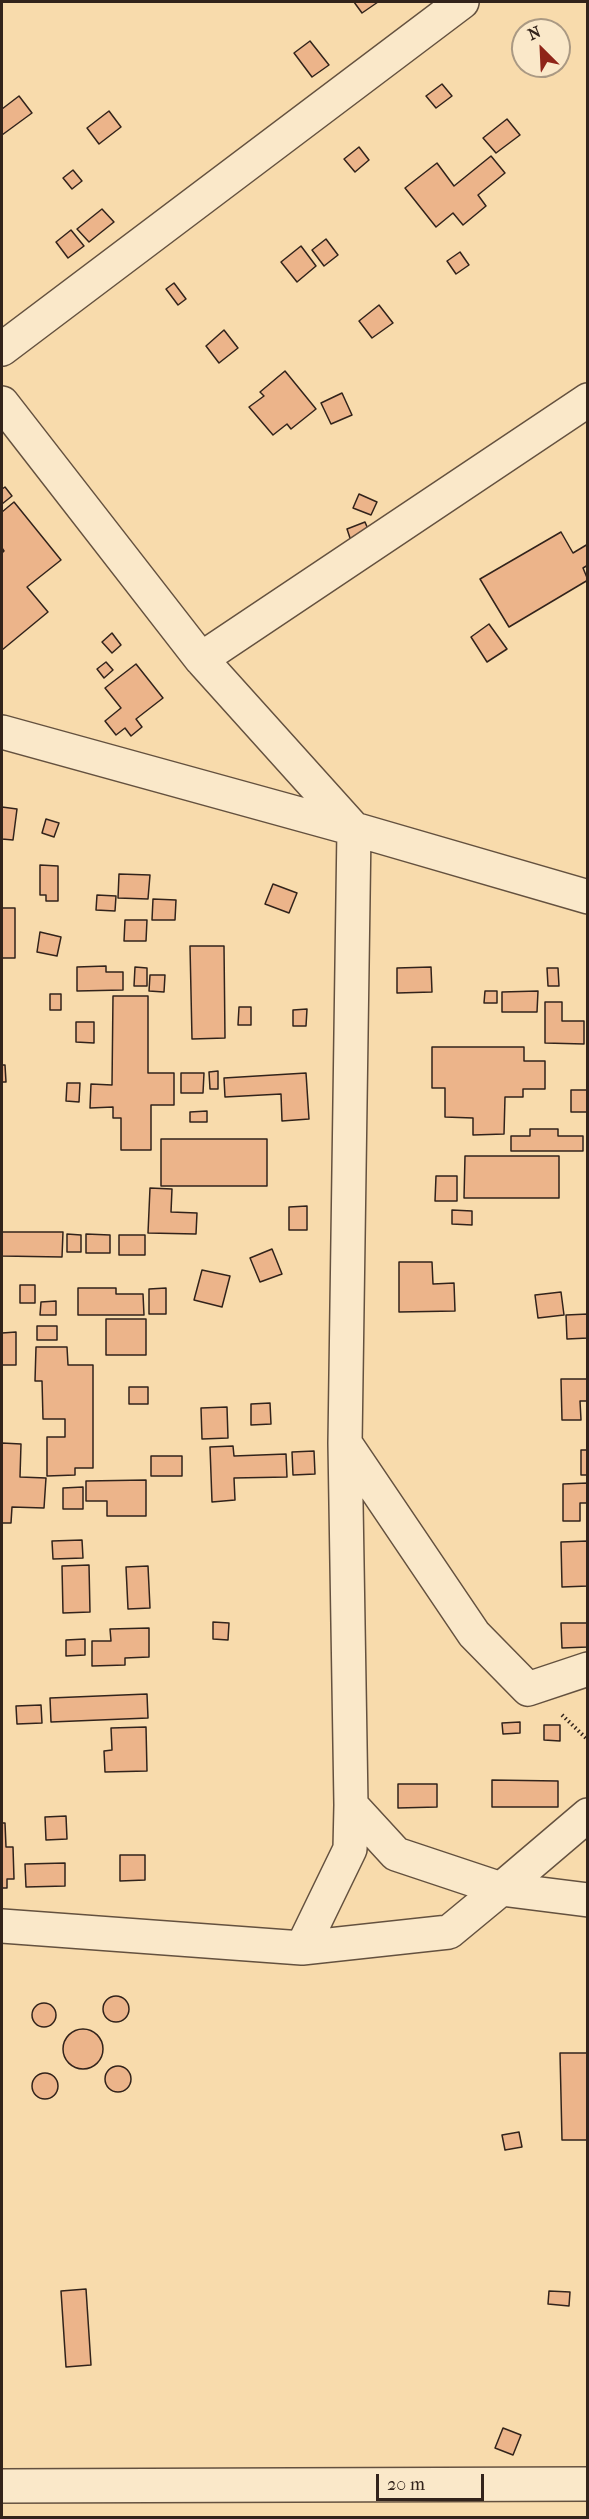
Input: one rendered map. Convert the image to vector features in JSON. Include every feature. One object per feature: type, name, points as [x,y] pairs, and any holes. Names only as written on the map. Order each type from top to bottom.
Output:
[{"type":"street","points":[[2,349],[462,2]]},
{"type":"street","points":[[201,659],[588,400]]},
{"type":"street","points":[[2,403],[201,659],[354,829],[345,1443],[350,1849],[302,1948]]},
{"type":"street","points":[[2,732],[354,829],[588,897]]},
{"type":"street","points":[[345,1443],[474,1634],[528,1689],[588,1669]]},
{"type":"street","points":[[351,1806],[396,1854],[501,1889],[588,1900]]},
{"type":"street","points":[[2,1926],[302,1948],[448,1932],[588,1815]]},
{"type":"street","points":[[2,2486],[588,2484]]},
{"type":"building","points":[[354,2],[378,2],[362,13]]},
{"type":"building","points":[[310,41],[329,65],[312,77],[294,53]]},
{"type":"building","points":[[442,84],[452,96],[436,108],[426,96]]},
{"type":"building","points":[[19,96],[32,113],[2,135],[2,109]]},
{"type":"building","points":[[109,111],[121,127],[99,144],[87,128]]},
{"type":"building","points":[[507,119],[520,135],[496,153],[483,138]]},
{"type":"building","points":[[359,147],[369,160],[355,172],[344,159]]},
{"type":"building","points":[[491,156],[505,173],[478,195],[486,206],[463,225],[453,213],[436,227],[405,188],[437,163],[454,186]]},
{"type":"building","points":[[73,170],[82,181],[72,189],[63,178]]},
{"type":"building","points":[[102,209],[114,222],[89,242],[77,229]]},
{"type":"building","points":[[71,230],[84,246],[68,258],[56,242]]},
{"type":"building","points":[[326,239],[338,255],[324,266],[312,250]]},
{"type":"building","points":[[301,246],[316,266],[297,282],[281,262]]},
{"type":"building","points":[[460,252],[469,265],[456,274],[447,261]]},
{"type":"building","points":[[174,283],[186,299],[178,305],[166,289]]},
{"type":"building","points":[[379,305],[393,323],[372,338],[359,321]]},
{"type":"building","points":[[224,330],[238,348],[219,363],[206,346]]},
{"type":"building","points":[[285,371],[316,409],[291,429],[287,424],[273,435],[249,407],[264,396],[260,392]]},
{"type":"building","points":[[342,393],[352,415],[331,424],[321,403]]},
{"type":"building","points":[[5,487],[12,496],[2,504],[2,489]]},
{"type":"building","points":[[359,494],[377,502],[371,515],[353,508]]},
{"type":"building","points":[[14,502],[61,560],[27,587],[48,612],[2,650],[2,553],[4,551],[2,548],[2,512]]},
{"type":"building","points":[[365,522],[370,534],[351,541],[347,529]]},
{"type":"building","points":[[561,532],[573,553],[588,544],[588,565],[583,568],[588,580],[509,627],[480,579]]},
{"type":"building","points":[[489,624],[507,649],[487,662],[471,637]]},
{"type":"building","points":[[112,633],[121,645],[112,653],[102,642]]},
{"type":"building","points":[[106,662],[113,670],[104,678],[97,669]]},
{"type":"building","points":[[136,664],[163,698],[136,719],[142,727],[131,736],[125,728],[116,735],[105,721],[121,708],[105,688]]},
{"type":"building","points":[[2,807],[17,809],[13,840],[2,839]]},
{"type":"building","points":[[46,819],[59,823],[54,837],[42,833]]},
{"type":"building","points":[[40,865],[58,866],[58,901],[46,901],[46,895],[40,895]]},
{"type":"building","points":[[119,874],[150,875],[148,899],[118,898]]},
{"type":"building","points":[[273,884],[297,893],[289,913],[265,904]]},
{"type":"building","points":[[97,895],[116,896],[115,911],[96,910]]},
{"type":"building","points":[[153,899],[176,900],[175,920],[152,920]]},
{"type":"building","points":[[2,908],[15,908],[15,958],[2,958]]},
{"type":"building","points":[[125,920],[147,920],[146,941],[124,941]]},
{"type":"building","points":[[40,932],[61,937],[57,956],[37,952]]},
{"type":"building","points":[[190,946],[224,946],[225,1038],[192,1039]]},
{"type":"building","points":[[106,966],[106,972],[123,972],[123,990],[77,991],[77,967]]},
{"type":"building","points":[[135,967],[147,968],[147,986],[134,986]]},
{"type":"building","points":[[431,967],[432,992],[397,993],[397,968]]},
{"type":"building","points":[[547,968],[558,968],[559,986],[548,986]]},
{"type":"building","points":[[150,975],[165,975],[164,992],[149,991]]},
{"type":"building","points":[[485,991],[497,991],[497,1003],[484,1003]]},
{"type":"building","points":[[538,991],[537,1012],[502,1012],[502,992]]},
{"type":"building","points":[[50,994],[61,994],[61,1010],[50,1010]]},
{"type":"building","points":[[113,996],[148,996],[148,1073],[174,1073],[174,1105],[151,1105],[151,1150],[121,1150],[121,1118],[113,1118],[113,1107],[90,1108],[91,1084],[112,1085]]},
{"type":"building","points":[[545,1002],[562,1002],[562,1021],[584,1021],[584,1044],[545,1043]]},
{"type":"building","points":[[239,1007],[251,1007],[251,1025],[238,1025]]},
{"type":"building","points":[[307,1009],[306,1026],[293,1026],[293,1010]]},
{"type":"building","points":[[76,1022],[94,1022],[94,1043],[76,1042]]},
{"type":"building","points":[[432,1047],[524,1047],[524,1061],[545,1061],[545,1089],[523,1089],[523,1097],[505,1097],[504,1134],[473,1135],[473,1118],[445,1117],[445,1088],[432,1088]]},
{"type":"building","points":[[2,1065],[5,1065],[6,1082],[2,1082]]},
{"type":"building","points":[[218,1071],[218,1089],[210,1089],[209,1072]]},
{"type":"building","points":[[181,1073],[204,1073],[203,1093],[181,1093]]},
{"type":"building","points":[[306,1073],[309,1119],[282,1121],[281,1094],[225,1097],[224,1078]]},
{"type":"building","points":[[67,1083],[80,1083],[79,1102],[66,1101]]},
{"type":"building","points":[[571,1090],[588,1090],[588,1112],[571,1112]]},
{"type":"building","points":[[207,1111],[207,1122],[190,1122],[190,1112]]},
{"type":"building","points":[[530,1129],[558,1129],[558,1136],[583,1136],[583,1151],[511,1151],[511,1136],[530,1136]]},
{"type":"building","points":[[161,1139],[267,1139],[267,1186],[161,1186]]},
{"type":"building","points":[[465,1156],[559,1156],[559,1198],[464,1198]]},
{"type":"building","points":[[436,1176],[457,1176],[457,1201],[435,1201]]},
{"type":"building","points":[[150,1188],[172,1189],[171,1212],[197,1213],[196,1234],[148,1233]]},
{"type":"building","points":[[307,1206],[307,1230],[289,1230],[289,1207]]},
{"type":"building","points":[[452,1210],[472,1211],[472,1225],[452,1224]]},
{"type":"building","points":[[2,1232],[63,1232],[62,1257],[2,1256]]},
{"type":"building","points":[[67,1234],[81,1235],[81,1252],[67,1252]]},
{"type":"building","points":[[86,1234],[110,1235],[110,1253],[86,1253]]},
{"type":"building","points":[[119,1235],[145,1235],[145,1255],[119,1255]]},
{"type":"building","points":[[272,1249],[282,1274],[260,1282],[250,1258]]},
{"type":"building","points":[[399,1262],[432,1262],[433,1284],[454,1283],[455,1311],[399,1312]]},
{"type":"building","points":[[202,1270],[230,1276],[222,1307],[194,1300]]},
{"type":"building","points":[[20,1285],[35,1285],[35,1303],[20,1303]]},
{"type":"building","points":[[78,1288],[116,1288],[116,1294],[143,1294],[144,1315],[78,1315]]},
{"type":"building","points":[[166,1288],[166,1314],[149,1314],[149,1289]]},
{"type":"building","points":[[561,1292],[564,1315],[538,1318],[535,1295]]},
{"type":"building","points":[[56,1301],[56,1315],[40,1315],[41,1302]]},
{"type":"building","points":[[588,1314],[588,1338],[567,1339],[566,1315]]},
{"type":"building","points":[[106,1319],[146,1319],[146,1355],[106,1355]]},
{"type":"building","points":[[37,1326],[57,1326],[57,1340],[37,1340]]},
{"type":"building","points":[[16,1332],[16,1365],[2,1365],[2,1333]]},
{"type":"building","points":[[36,1347],[67,1347],[68,1365],[93,1365],[93,1468],[75,1468],[75,1475],[47,1476],[47,1437],[65,1437],[65,1419],[43,1419],[42,1381],[35,1381]]},
{"type":"building","points":[[561,1379],[588,1379],[588,1401],[580,1401],[581,1420],[562,1420]]},
{"type":"building","points":[[129,1387],[148,1387],[148,1404],[129,1404]]},
{"type":"building","points":[[270,1403],[271,1424],[251,1425],[251,1404]]},
{"type":"building","points":[[227,1407],[228,1438],[202,1439],[201,1408]]},
{"type":"building","points":[[2,1443],[21,1444],[20,1477],[46,1478],[44,1508],[12,1507],[11,1523],[2,1523]]},
{"type":"building","points":[[233,1446],[234,1456],[286,1454],[287,1477],[234,1478],[235,1500],[212,1502],[210,1447]]},
{"type":"building","points":[[581,1450],[588,1450],[588,1475],[581,1475]]},
{"type":"building","points":[[314,1451],[315,1474],[293,1475],[292,1452]]},
{"type":"building","points":[[151,1456],[182,1456],[182,1476],[151,1476]]},
{"type":"building","points":[[146,1480],[146,1516],[107,1516],[107,1501],[86,1501],[86,1481]]},
{"type":"building","points":[[588,1483],[588,1503],[580,1503],[580,1521],[563,1521],[563,1484]]},
{"type":"building","points":[[83,1487],[83,1509],[63,1509],[63,1488]]},
{"type":"building","points":[[82,1540],[83,1558],[53,1559],[52,1541]]},
{"type":"building","points":[[588,1541],[588,1586],[562,1587],[561,1542]]},
{"type":"building","points":[[89,1565],[90,1612],[63,1613],[62,1566]]},
{"type":"building","points":[[148,1566],[150,1608],[128,1609],[126,1567]]},
{"type":"building","points":[[213,1622],[229,1623],[228,1640],[213,1639]]},
{"type":"building","points":[[561,1623],[588,1623],[588,1647],[562,1648]]},
{"type":"building","points":[[149,1628],[149,1657],[125,1658],[125,1665],[92,1666],[92,1641],[111,1641],[110,1629]]},
{"type":"building","points":[[85,1639],[85,1655],[66,1656],[66,1640]]},
{"type":"building","points":[[147,1694],[148,1718],[51,1722],[50,1698]]},
{"type":"building","points":[[41,1705],[42,1723],[17,1724],[16,1706]]},
{"type":"building","points":[[520,1722],[520,1733],[503,1734],[502,1723]]},
{"type":"building","points":[[544,1725],[560,1725],[560,1741],[544,1740]]},
{"type":"building","points":[[146,1727],[147,1771],[105,1772],[104,1751],[112,1750],[111,1728]]},
{"type":"building","points":[[492,1780],[558,1781],[558,1807],[492,1807]]},
{"type":"building","points":[[398,1784],[437,1784],[437,1807],[398,1808]]},
{"type":"building","points":[[66,1816],[67,1839],[46,1840],[45,1817]]},
{"type":"building","points":[[2,1823],[5,1823],[6,1847],[13,1847],[14,1879],[7,1879],[7,1888],[2,1888]]},
{"type":"building","points":[[120,1855],[145,1855],[145,1880],[120,1881]]},
{"type":"building","points":[[65,1863],[65,1886],[26,1887],[25,1864]]},
{"type":"building","points":[[116,1996],[125,2000],[129,2009],[125,2018],[116,2022],[107,2018],[103,2009],[107,2000]]},
{"type":"building","points":[[44,2003],[49,2004],[55,2010],[55,2020],[49,2026],[44,2027],[39,2026],[33,2020],[32,2015],[33,2010],[39,2004]]},
{"type":"building","points":[[83,2029],[91,2030],[97,2035],[102,2041],[102,2057],[97,2063],[91,2068],[83,2069],[75,2068],[69,2063],[64,2057],[63,2049],[64,2041],[69,2035],[75,2030]]},
{"type":"building","points":[[560,2053],[588,2053],[588,2140],[562,2140]]},
{"type":"building","points":[[118,2066],[127,2070],[131,2079],[127,2088],[118,2092],[109,2088],[105,2079],[109,2070]]},
{"type":"building","points":[[45,2073],[54,2077],[58,2086],[54,2095],[45,2099],[36,2095],[32,2086],[36,2077]]},
{"type":"building","points":[[519,2132],[522,2147],[505,2150],[502,2135]]},
{"type":"building","points":[[86,2289],[91,2365],[66,2367],[61,2291]]},
{"type":"building","points":[[549,2291],[570,2292],[569,2306],[548,2304]]},
{"type":"building","points":[[503,2428],[521,2435],[513,2455],[495,2448]]}]
